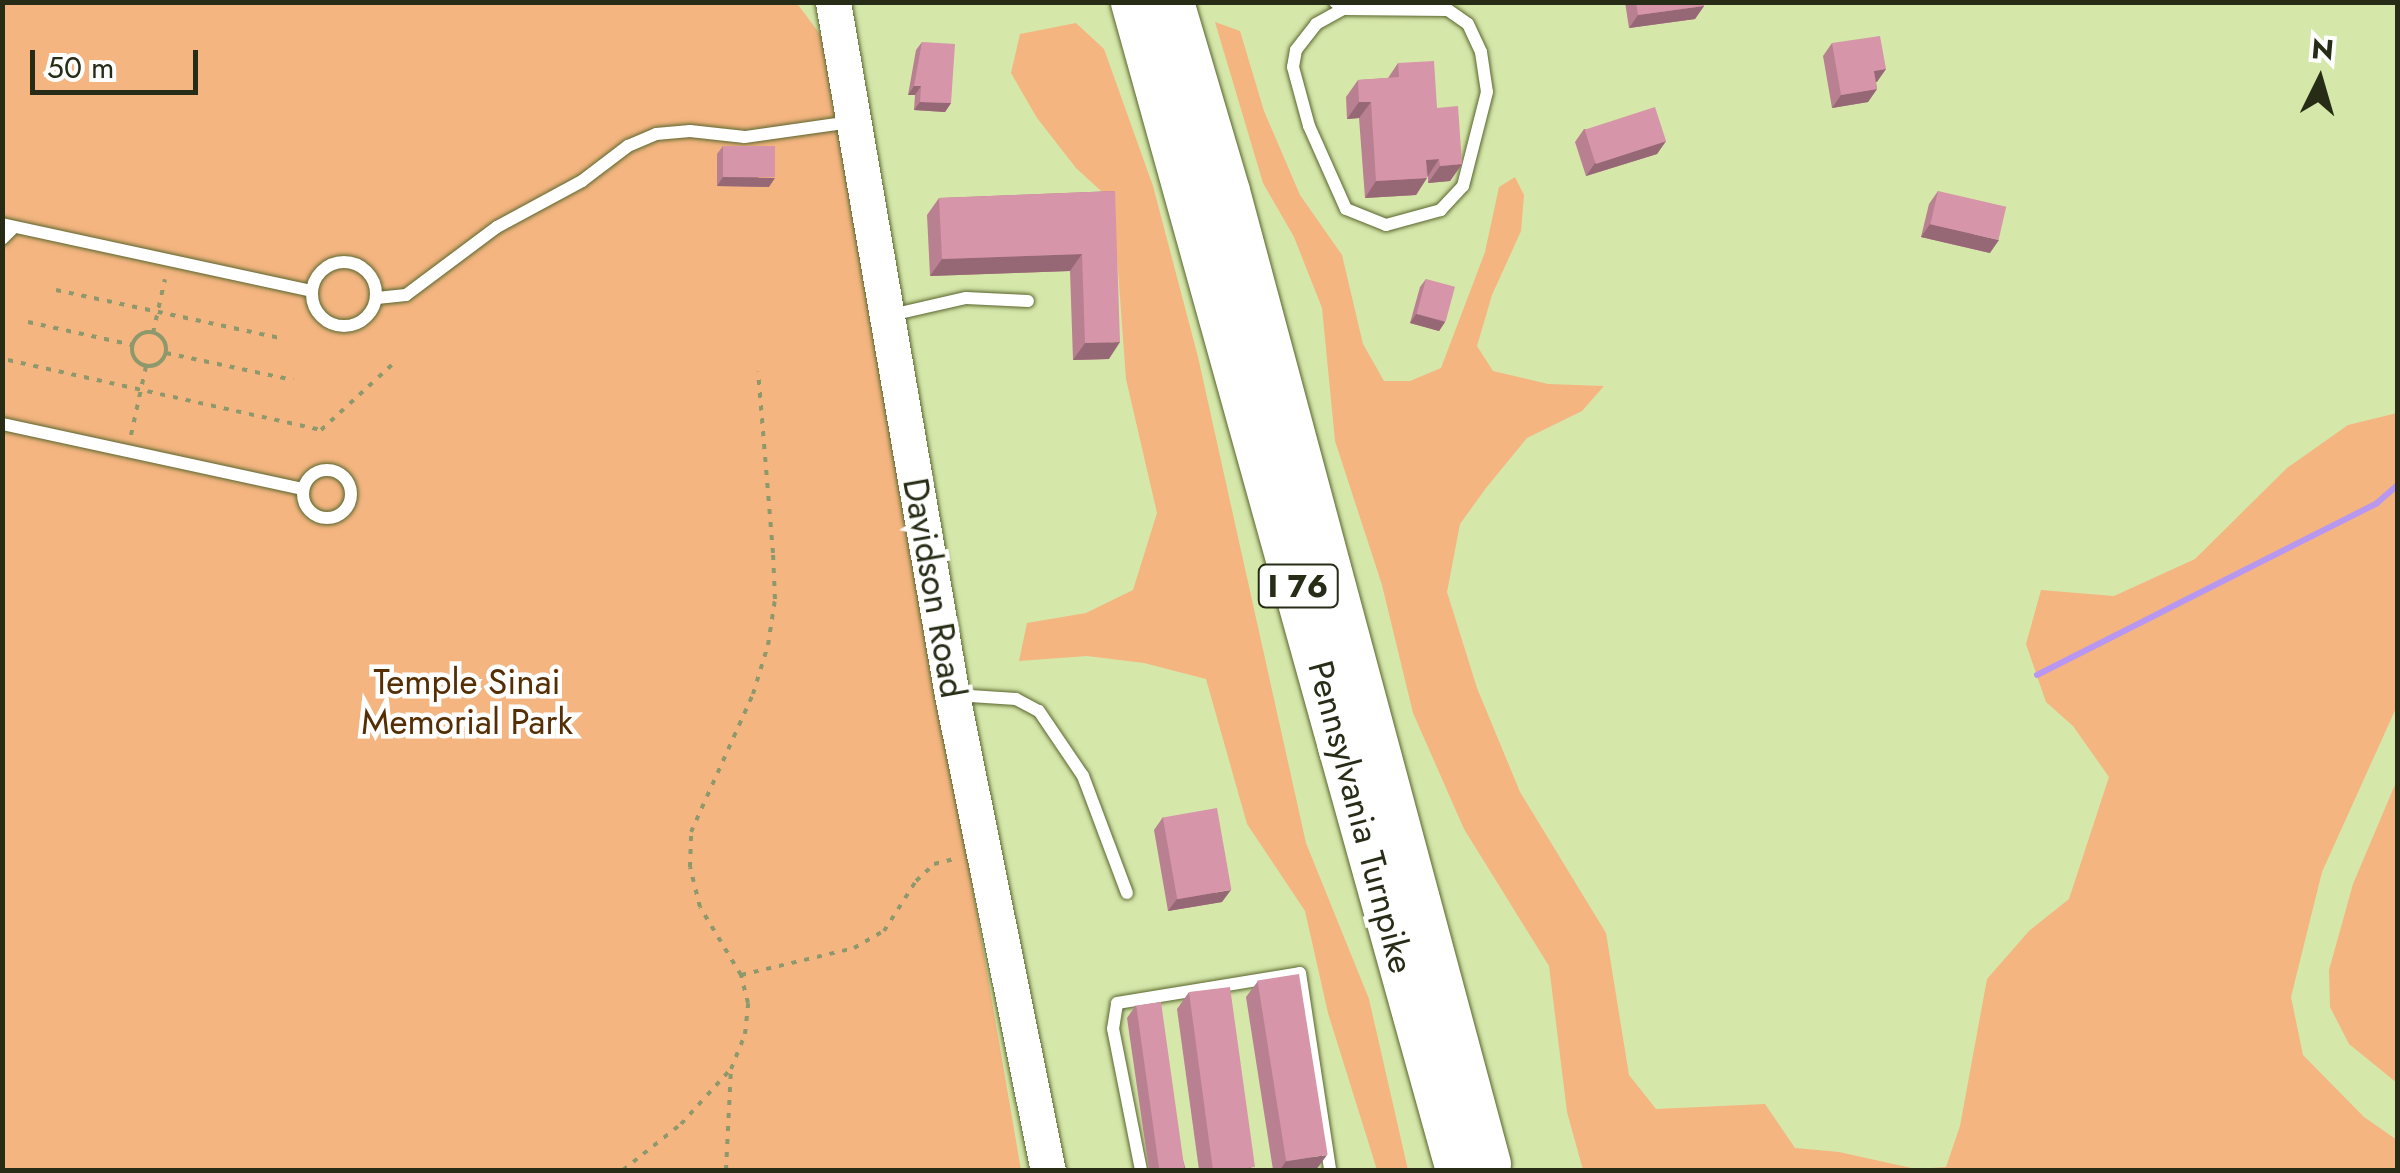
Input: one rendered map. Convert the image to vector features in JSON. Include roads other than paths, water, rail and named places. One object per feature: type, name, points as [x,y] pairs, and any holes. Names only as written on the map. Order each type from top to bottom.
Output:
[{"type":"highway","name":"Pennsylvania Turnpike","points":[[1133,2],[1458,1170]]},
{"type":"highway","name":"Pennsylvania Turnpike","points":[[1171,2],[1227,191],[1490,1170]]},
{"type":"street","name":"Davidson Road","points":[[833,2],[952,695],[1048,1170]]},
{"type":"lane","points":[[1341,5],[1448,10],[1468,24],[1487,92],[1463,186],[1441,210],[1386,224],[1346,208],[1310,126],[1293,67],[1296,50],[1316,24],[1341,5]]},
{"type":"lane","points":[[377,298],[406,294],[497,227],[582,181],[628,146],[656,134],[690,131],[746,137],[855,122]]},
{"type":"lane","points":[[2,240],[8,226],[312,291]]},
{"type":"lane","points":[[348,262],[370,274],[377,298],[365,320],[341,327],[319,315],[312,291],[324,269],[348,262]]},
{"type":"lane","points":[[888,316],[966,298],[1028,301]]},
{"type":"lane","points":[[2,424],[303,489]]},
{"type":"lane","points":[[952,695],[1016,699],[1039,711],[1083,776],[1128,893]]},
{"type":"lane","points":[[1140,1170],[1113,1029],[1117,1004],[1300,974],[1330,1170]]},
{"type":"waterway","points":[[2037,675],[2377,503],[2398,485]]},
{"type":"park label","name":"Temple Sinai Memorial Park","points":[[467,702]]}]
